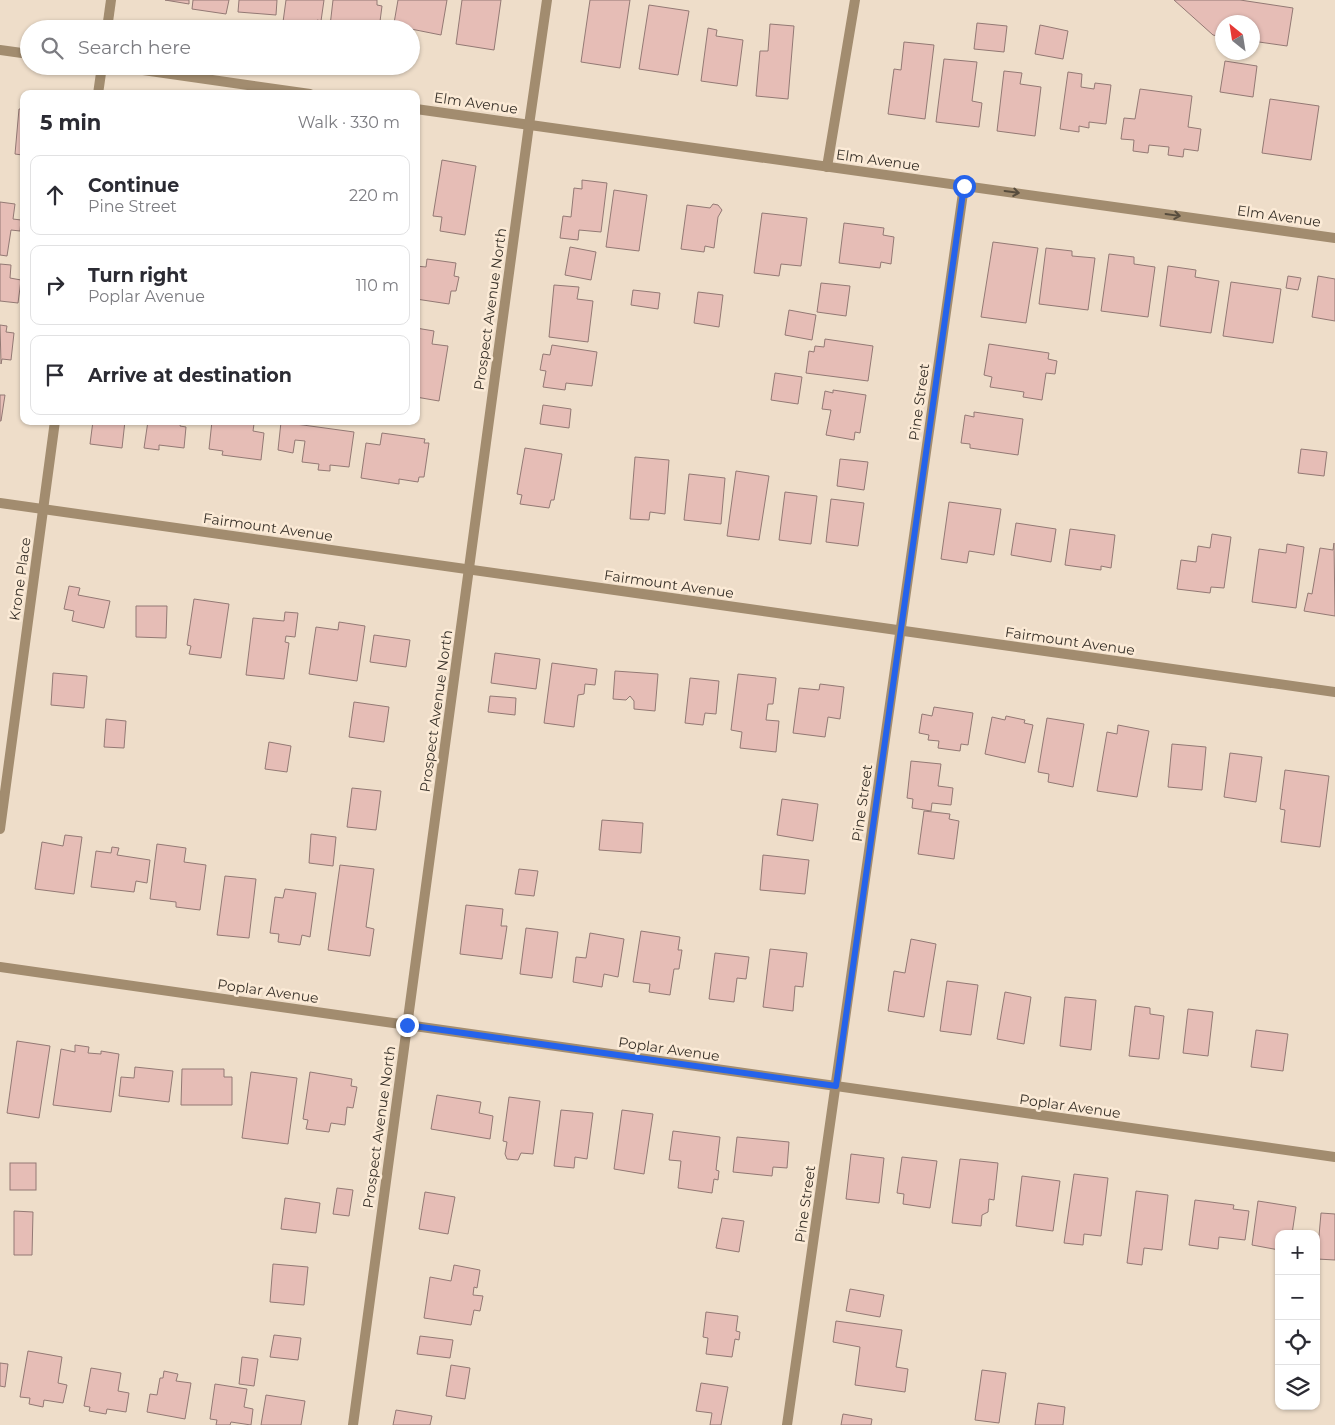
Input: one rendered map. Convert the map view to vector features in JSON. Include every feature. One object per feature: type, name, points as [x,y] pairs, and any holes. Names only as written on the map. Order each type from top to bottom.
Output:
[{"type":"street","points":[[108,20],[110,0]]},
{"type":"street","name":"Prospect Avenue North","points":[[353,1425],[528,125],[547,0]]},
{"type":"street","points":[[828,167],[855,0]]},
{"type":"street","points":[[0,50],[20,53]]},
{"type":"street","points":[[99,90],[101,75]]},
{"type":"street","points":[[178,75],[282,90]]},
{"type":"street","name":"Elm Avenue","points":[[420,110],[1335,238]]},
{"type":"street","name":"Pine Street","points":[[787,1425],[964,186]]},
{"type":"street","name":"Krone Place","points":[[0,829],[54,425]]},
{"type":"street","name":"Fairmount Avenue","points":[[0,503],[1335,692]]},
{"type":"street","name":"Poplar Avenue","points":[[0,967],[1335,1157]]},
{"type":"building","points":[[165,0],[189,0],[189,4]]},
{"type":"building","points":[[193,0],[229,0],[226,14],[192,9]]},
{"type":"building","points":[[239,0],[277,0],[276,15],[238,12]]},
{"type":"building","points":[[286,0],[324,0],[321,20],[283,20]]},
{"type":"building","points":[[333,0],[377,0],[377,5],[382,6],[380,20],[331,20]]},
{"type":"building","points":[[398,0],[447,0],[441,35],[420,31],[420,20],[395,20]]},
{"type":"building","points":[[462,0],[501,0],[494,50],[456,44]]},
{"type":"building","points":[[590,0],[630,0],[620,68],[581,62]]},
{"type":"building","points":[[1174,0],[1240,0],[1293,8],[1287,46],[1260,42],[1260,15],[1215,15],[1215,35]]},
{"type":"building","points":[[649,5],[689,11],[678,75],[639,69]]},
{"type":"building","points":[[977,23],[1007,26],[1004,52],[974,49]]},
{"type":"building","points":[[770,24],[794,26],[788,99],[756,96],[760,51],[768,51]]},
{"type":"building","points":[[1040,25],[1068,31],[1063,59],[1035,54]]},
{"type":"building","points":[[708,28],[717,30],[716,36],[743,40],[737,86],[701,81]]},
{"type":"building","points":[[904,42],[934,45],[925,119],[888,114],[894,69],[901,70]]},
{"type":"building","points":[[944,59],[977,62],[972,101],[982,103],[979,127],[936,122]]},
{"type":"building","points":[[1225,61],[1257,66],[1253,97],[1220,92]]},
{"type":"building","points":[[1004,71],[1022,73],[1020,84],[1041,87],[1035,136],[997,131]]},
{"type":"building","points":[[1068,72],[1082,74],[1081,87],[1094,89],[1095,83],[1111,85],[1106,124],[1089,122],[1089,128],[1079,126],[1079,132],[1060,129]]},
{"type":"building","points":[[1140,89],[1192,96],[1188,127],[1201,129],[1198,151],[1184,149],[1183,157],[1168,155],[1169,147],[1149,145],[1148,153],[1133,151],[1134,140],[1121,139],[1124,118],[1135,119]]},
{"type":"building","points":[[1270,99],[1319,106],[1311,160],[1262,153]]},
{"type":"building","points":[[19,109],[20,109],[20,155],[15,154]]},
{"type":"building","points":[[442,160],[476,166],[465,235],[440,231],[442,217],[433,216]]},
{"type":"building","points":[[582,180],[607,183],[601,232],[579,230],[578,240],[560,238],[563,216],[571,217],[574,188],[582,189]]},
{"type":"building","points":[[614,190],[647,195],[639,251],[606,247]]},
{"type":"building","points":[[0,202],[15,204],[13,219],[20,220],[20,231],[11,230],[7,256],[0,255]]},
{"type":"building","points":[[713,204],[718,205],[722,210],[718,217],[714,248],[705,246],[704,252],[681,249],[687,205],[710,208]]},
{"type":"building","points":[[762,213],[807,218],[801,266],[781,264],[779,276],[754,273]]},
{"type":"building","points":[[844,223],[884,228],[883,235],[894,237],[891,264],[881,262],[880,268],[839,263]]},
{"type":"building","points":[[993,242],[1038,248],[1026,323],[981,317]]},
{"type":"building","points":[[570,247],[596,252],[591,280],[565,275]]},
{"type":"building","points":[[1046,248],[1072,251],[1072,256],[1095,258],[1088,310],[1039,304]]},
{"type":"building","points":[[1109,254],[1134,257],[1134,264],[1155,267],[1148,317],[1101,311]]},
{"type":"building","points":[[427,259],[456,263],[454,276],[459,277],[456,291],[451,291],[449,304],[420,300],[420,266],[426,267]]},
{"type":"building","points":[[0,264],[11,265],[10,278],[20,280],[18,303],[0,301]]},
{"type":"building","points":[[1168,266],[1196,270],[1195,277],[1219,281],[1211,333],[1160,326]]},
{"type":"building","points":[[1288,276],[1301,278],[1298,290],[1286,288]]},
{"type":"building","points":[[1318,276],[1335,279],[1335,321],[1312,317]]},
{"type":"building","points":[[1231,282],[1281,289],[1273,343],[1223,336]]},
{"type":"building","points":[[821,283],[850,286],[846,316],[817,312]]},
{"type":"building","points":[[554,285],[579,287],[577,299],[593,301],[588,342],[549,337]]},
{"type":"building","points":[[633,290],[660,293],[658,309],[631,305]]},
{"type":"building","points":[[698,292],[723,295],[719,327],[694,323]]},
{"type":"building","points":[[789,310],[816,315],[812,340],[785,335]]},
{"type":"building","points":[[0,325],[7,326],[6,332],[14,333],[11,360],[2,359],[1,364]]},
{"type":"building","points":[[420,329],[434,331],[432,344],[448,346],[439,401],[420,398]]},
{"type":"building","points":[[825,339],[873,346],[868,381],[806,373],[809,351],[814,352],[815,346],[824,347]]},
{"type":"building","points":[[989,344],[1049,353],[1048,359],[1057,361],[1055,374],[1046,373],[1042,400],[1023,397],[1024,392],[990,387],[992,377],[984,375]]},
{"type":"building","points":[[552,345],[597,352],[592,386],[566,383],[565,390],[543,387],[546,371],[540,370],[543,354],[550,355]]},
{"type":"building","points":[[775,373],[802,377],[798,404],[771,400]]},
{"type":"building","points":[[833,390],[866,395],[860,433],[855,432],[854,440],[826,435],[831,410],[822,409],[825,391],[833,393]]},
{"type":"building","points":[[0,395],[5,395],[1,421],[0,421]]},
{"type":"building","points":[[543,405],[571,409],[569,428],[540,424]]},
{"type":"building","points":[[974,412],[1023,419],[1018,455],[970,448],[970,444],[961,443],[965,415],[974,417]]},
{"type":"building","points":[[92,425],[125,425],[122,448],[90,444]]},
{"type":"building","points":[[147,425],[180,425],[186,427],[184,448],[159,445],[159,450],[144,448]]},
{"type":"building","points":[[212,425],[254,425],[253,431],[264,433],[261,460],[222,455],[223,451],[209,449]]},
{"type":"building","points":[[281,425],[303,425],[354,432],[349,467],[330,465],[330,471],[318,470],[319,464],[302,462],[305,441],[295,440],[293,453],[278,450]]},
{"type":"building","points":[[382,433],[425,439],[424,443],[429,443],[424,477],[419,477],[418,482],[399,479],[399,484],[361,478],[366,443],[380,445]]},
{"type":"building","points":[[525,448],[562,454],[554,500],[551,500],[549,508],[520,504],[522,495],[517,494]]},
{"type":"building","points":[[1301,449],[1327,452],[1324,476],[1298,473]]},
{"type":"building","points":[[635,457],[669,460],[665,514],[650,512],[649,520],[630,519]]},
{"type":"building","points":[[840,459],[868,462],[864,490],[837,486]]},
{"type":"building","points":[[736,471],[769,476],[759,540],[727,536]]},
{"type":"building","points":[[689,474],[725,478],[721,524],[684,520]]},
{"type":"building","points":[[785,492],[817,496],[811,544],[779,540]]},
{"type":"building","points":[[831,499],[864,503],[858,546],[826,542]]},
{"type":"building","points":[[949,502],[1001,509],[994,555],[969,551],[967,563],[941,559]]},
{"type":"building","points":[[1016,523],[1056,529],[1051,562],[1011,555]]},
{"type":"building","points":[[1070,529],[1115,535],[1111,568],[1101,566],[1101,570],[1065,565]]},
{"type":"building","points":[[1212,534],[1231,537],[1224,588],[1211,587],[1210,593],[1177,589],[1181,560],[1196,562],[1198,546],[1210,548]]},
{"type":"building","points":[[1334,543],[1335,616],[1304,611],[1308,593],[1312,594],[1320,548],[1333,550]]},
{"type":"building","points":[[1287,544],[1304,547],[1296,608],[1252,602],[1259,549],[1286,553]]},
{"type":"building","points":[[69,586],[80,588],[78,595],[110,601],[104,628],[72,621],[74,611],[64,609]]},
{"type":"building","points":[[194,599],[229,604],[221,658],[189,654],[191,646],[187,645]]},
{"type":"building","points":[[136,606],[167,606],[166,638],[136,637]]},
{"type":"building","points":[[285,612],[298,613],[295,637],[286,636],[285,642],[289,643],[284,679],[246,675],[253,618],[284,621]]},
{"type":"building","points":[[339,622],[365,626],[357,681],[309,674],[316,627],[338,630]]},
{"type":"building","points":[[374,635],[410,640],[406,667],[370,662]]},
{"type":"building","points":[[495,653],[540,659],[536,689],[491,683]]},
{"type":"building","points":[[552,663],[597,669],[595,685],[585,684],[584,694],[578,695],[574,727],[544,723]]},
{"type":"building","points":[[615,671],[658,674],[655,711],[634,709],[634,701],[630,696],[626,700],[613,699]]},
{"type":"building","points":[[53,673],[87,676],[84,708],[51,705]]},
{"type":"building","points":[[738,674],[776,678],[773,704],[768,704],[766,720],[779,721],[776,752],[740,748],[742,732],[731,730]]},
{"type":"building","points":[[690,678],[719,681],[716,714],[705,713],[703,725],[685,723]]},
{"type":"building","points":[[820,684],[844,687],[840,719],[828,717],[825,737],[793,733],[799,688],[819,690]]},
{"type":"building","points":[[490,696],[516,698],[515,715],[488,712]]},
{"type":"building","points":[[354,702],[389,707],[384,742],[349,737]]},
{"type":"building","points":[[934,707],[973,713],[968,745],[961,744],[960,751],[938,748],[939,741],[928,740],[929,735],[919,733],[922,714],[932,716]]},
{"type":"building","points":[[1006,716],[1025,720],[1024,723],[1033,725],[1025,763],[985,754],[992,717],[1005,720]]},
{"type":"building","points":[[1047,718],[1084,724],[1073,787],[1048,782],[1049,774],[1038,772]]},
{"type":"building","points":[[106,719],[126,721],[124,748],[104,747]]},
{"type":"building","points":[[1118,725],[1149,731],[1137,797],[1097,791],[1107,732],[1117,734]]},
{"type":"building","points":[[269,742],[291,746],[287,772],[265,769]]},
{"type":"building","points":[[1172,744],[1206,747],[1202,790],[1168,787]]},
{"type":"building","points":[[1230,753],[1262,757],[1256,802],[1224,797]]},
{"type":"building","points":[[911,761],[941,764],[938,786],[953,788],[951,805],[932,803],[931,811],[912,808],[913,799],[907,798]]},
{"type":"building","points":[[1285,770],[1329,776],[1320,847],[1281,842],[1285,810],[1280,809]]},
{"type":"building","points":[[352,788],[381,791],[376,830],[347,827]]},
{"type":"building","points":[[782,799],[818,804],[813,841],[777,835]]},
{"type":"building","points":[[924,811],[950,814],[949,819],[959,821],[954,859],[918,854]]},
{"type":"building","points":[[602,820],[643,823],[641,853],[599,850]]},
{"type":"building","points":[[311,834],[336,837],[333,866],[309,863]]},
{"type":"building","points":[[65,835],[82,837],[74,894],[35,889],[42,842],[63,846]]},
{"type":"building","points":[[157,844],[186,848],[184,862],[206,865],[200,910],[176,907],[176,902],[150,899]]},
{"type":"building","points":[[112,847],[119,848],[117,855],[150,860],[147,883],[136,881],[134,892],[91,887],[96,851],[111,853]]},
{"type":"building","points":[[763,855],[809,860],[805,894],[760,890]]},
{"type":"building","points":[[340,865],[374,869],[366,927],[374,929],[370,956],[328,950]]},
{"type":"building","points":[[519,869],[538,871],[534,896],[515,894]]},
{"type":"building","points":[[225,876],[256,879],[249,938],[217,935]]},
{"type":"building","points":[[285,889],[316,893],[310,937],[302,935],[300,945],[278,942],[279,934],[270,933],[275,897],[283,898]]},
{"type":"building","points":[[466,905],[503,909],[501,926],[507,926],[502,959],[460,954]]},
{"type":"building","points":[[526,928],[558,932],[552,978],[520,974]]},
{"type":"building","points":[[641,931],[680,937],[678,950],[682,950],[679,969],[674,969],[670,995],[649,992],[650,984],[633,982]]},
{"type":"building","points":[[590,933],[624,939],[618,977],[604,974],[602,987],[573,982],[576,957],[586,958]]},
{"type":"building","points":[[911,939],[936,944],[924,1017],[888,1011],[894,971],[905,973]]},
{"type":"building","points":[[770,949],[807,953],[803,987],[795,986],[793,1011],[763,1007]]},
{"type":"building","points":[[715,953],[749,957],[746,979],[737,978],[734,1002],[709,999]]},
{"type":"building","points":[[947,981],[978,985],[971,1035],[940,1031]]},
{"type":"building","points":[[1005,992],[1031,997],[1024,1044],[997,1039]]},
{"type":"building","points":[[1065,997],[1096,1000],[1091,1050],[1060,1046]]},
{"type":"building","points":[[1135,1006],[1150,1008],[1150,1014],[1164,1016],[1159,1059],[1129,1056]]},
{"type":"building","points":[[1188,1009],[1213,1012],[1208,1056],[1183,1053]]},
{"type":"building","points":[[1256,1030],[1288,1034],[1283,1071],[1251,1067]]},
{"type":"building","points":[[17,1041],[50,1046],[39,1118],[7,1113]]},
{"type":"building","points":[[75,1045],[89,1047],[88,1053],[101,1054],[101,1051],[119,1054],[111,1112],[53,1105],[61,1049],[75,1052]]},
{"type":"building","points":[[135,1067],[173,1071],[169,1102],[119,1096],[121,1077],[134,1078]]},
{"type":"building","points":[[182,1069],[224,1069],[224,1077],[232,1077],[232,1105],[181,1105]]},
{"type":"building","points":[[251,1072],[297,1078],[288,1144],[242,1138]]},
{"type":"building","points":[[310,1072],[352,1079],[351,1086],[357,1087],[353,1108],[347,1107],[345,1125],[331,1123],[329,1132],[306,1129],[308,1120],[303,1119]]},
{"type":"building","points":[[437,1095],[481,1102],[479,1113],[493,1116],[490,1139],[431,1129]]},
{"type":"building","points":[[509,1097],[540,1101],[533,1154],[521,1153],[518,1160],[507,1159],[505,1154],[507,1142],[503,1141]]},
{"type":"building","points":[[561,1110],[593,1113],[587,1159],[575,1157],[574,1168],[554,1166]]},
{"type":"building","points":[[622,1110],[653,1114],[644,1174],[614,1169]]},
{"type":"building","points":[[673,1131],[720,1137],[716,1170],[719,1171],[718,1180],[714,1179],[712,1193],[678,1188],[681,1161],[669,1160]]},
{"type":"building","points":[[737,1137],[789,1142],[787,1168],[773,1167],[772,1176],[733,1172]]},
{"type":"building","points":[[851,1154],[884,1158],[879,1203],[846,1199]]},
{"type":"building","points":[[902,1157],[937,1161],[930,1208],[903,1204],[904,1194],[897,1193]]},
{"type":"building","points":[[960,1159],[998,1163],[994,1200],[989,1199],[988,1212],[982,1215],[981,1226],[952,1223]]},
{"type":"building","points":[[10,1163],[36,1163],[36,1190],[10,1190]]},
{"type":"building","points":[[1074,1174],[1108,1178],[1101,1236],[1084,1234],[1083,1245],[1064,1243]]},
{"type":"building","points":[[1022,1176],[1060,1181],[1053,1231],[1016,1226]]},
{"type":"building","points":[[337,1188],[353,1190],[349,1216],[333,1214]]},
{"type":"building","points":[[1136,1191],[1168,1195],[1162,1250],[1144,1248],[1142,1265],[1127,1263]]},
{"type":"building","points":[[425,1192],[455,1197],[448,1234],[419,1229]]},
{"type":"building","points":[[285,1198],[320,1203],[316,1233],[281,1229]]},
{"type":"building","points":[[1195,1200],[1234,1205],[1233,1209],[1249,1211],[1245,1240],[1219,1237],[1218,1249],[1189,1245]]},
{"type":"building","points":[[1258,1201],[1296,1207],[1293,1230],[1275,1230],[1275,1249],[1252,1245]]},
{"type":"building","points":[[14,1211],[33,1212],[32,1255],[14,1255]]},
{"type":"building","points":[[1321,1213],[1335,1214],[1335,1260],[1320,1259]]},
{"type":"building","points":[[722,1218],[744,1221],[739,1252],[716,1248]]},
{"type":"building","points":[[273,1264],[308,1267],[304,1305],[270,1302]]},
{"type":"building","points":[[454,1265],[480,1270],[477,1288],[474,1287],[473,1295],[483,1296],[480,1311],[474,1310],[471,1325],[424,1318],[430,1277],[451,1281]]},
{"type":"building","points":[[850,1289],[884,1295],[880,1317],[846,1311]]},
{"type":"building","points":[[706,1312],[738,1316],[736,1331],[740,1332],[739,1340],[735,1339],[732,1357],[706,1354],[708,1338],[703,1337]]},
{"type":"building","points":[[836,1321],[902,1330],[896,1367],[908,1369],[905,1392],[855,1385],[860,1347],[833,1342]]},
{"type":"building","points":[[274,1335],[301,1338],[298,1360],[270,1357]]},
{"type":"building","points":[[420,1336],[453,1340],[450,1358],[417,1354]]},
{"type":"building","points":[[28,1351],[62,1357],[58,1383],[67,1385],[63,1403],[44,1400],[43,1407],[29,1404],[30,1398],[20,1397]]},
{"type":"building","points":[[242,1357],[258,1359],[254,1386],[239,1384]]},
{"type":"building","points":[[0,1363],[8,1364],[5,1387],[0,1386]]},
{"type":"building","points":[[451,1365],[470,1368],[465,1399],[446,1396]]},
{"type":"building","points":[[91,1368],[121,1373],[118,1391],[129,1393],[126,1412],[107,1409],[106,1414],[89,1411],[90,1407],[84,1406]]},
{"type":"building","points":[[982,1370],[1006,1373],[999,1423],[975,1420]]},
{"type":"building","points":[[164,1371],[178,1374],[176,1381],[191,1383],[185,1419],[147,1412],[150,1394],[157,1395],[160,1378],[163,1378]]},
{"type":"building","points":[[701,1383],[728,1387],[721,1425],[710,1425],[712,1413],[696,1411]]},
{"type":"building","points":[[215,1384],[247,1389],[244,1407],[253,1409],[251,1425],[231,1422],[230,1425],[216,1425],[217,1420],[210,1419]]},
{"type":"building","points":[[266,1395],[305,1401],[301,1425],[261,1425]]},
{"type":"building","points":[[1038,1403],[1065,1407],[1063,1425],[1035,1425]]},
{"type":"building","points":[[396,1410],[432,1416],[430,1425],[393,1425]]},
{"type":"building","points":[[843,1414],[872,1419],[871,1425],[841,1425]]},
{"type":"route","points":[[407,1025],[836,1086],[964,186]]}]
